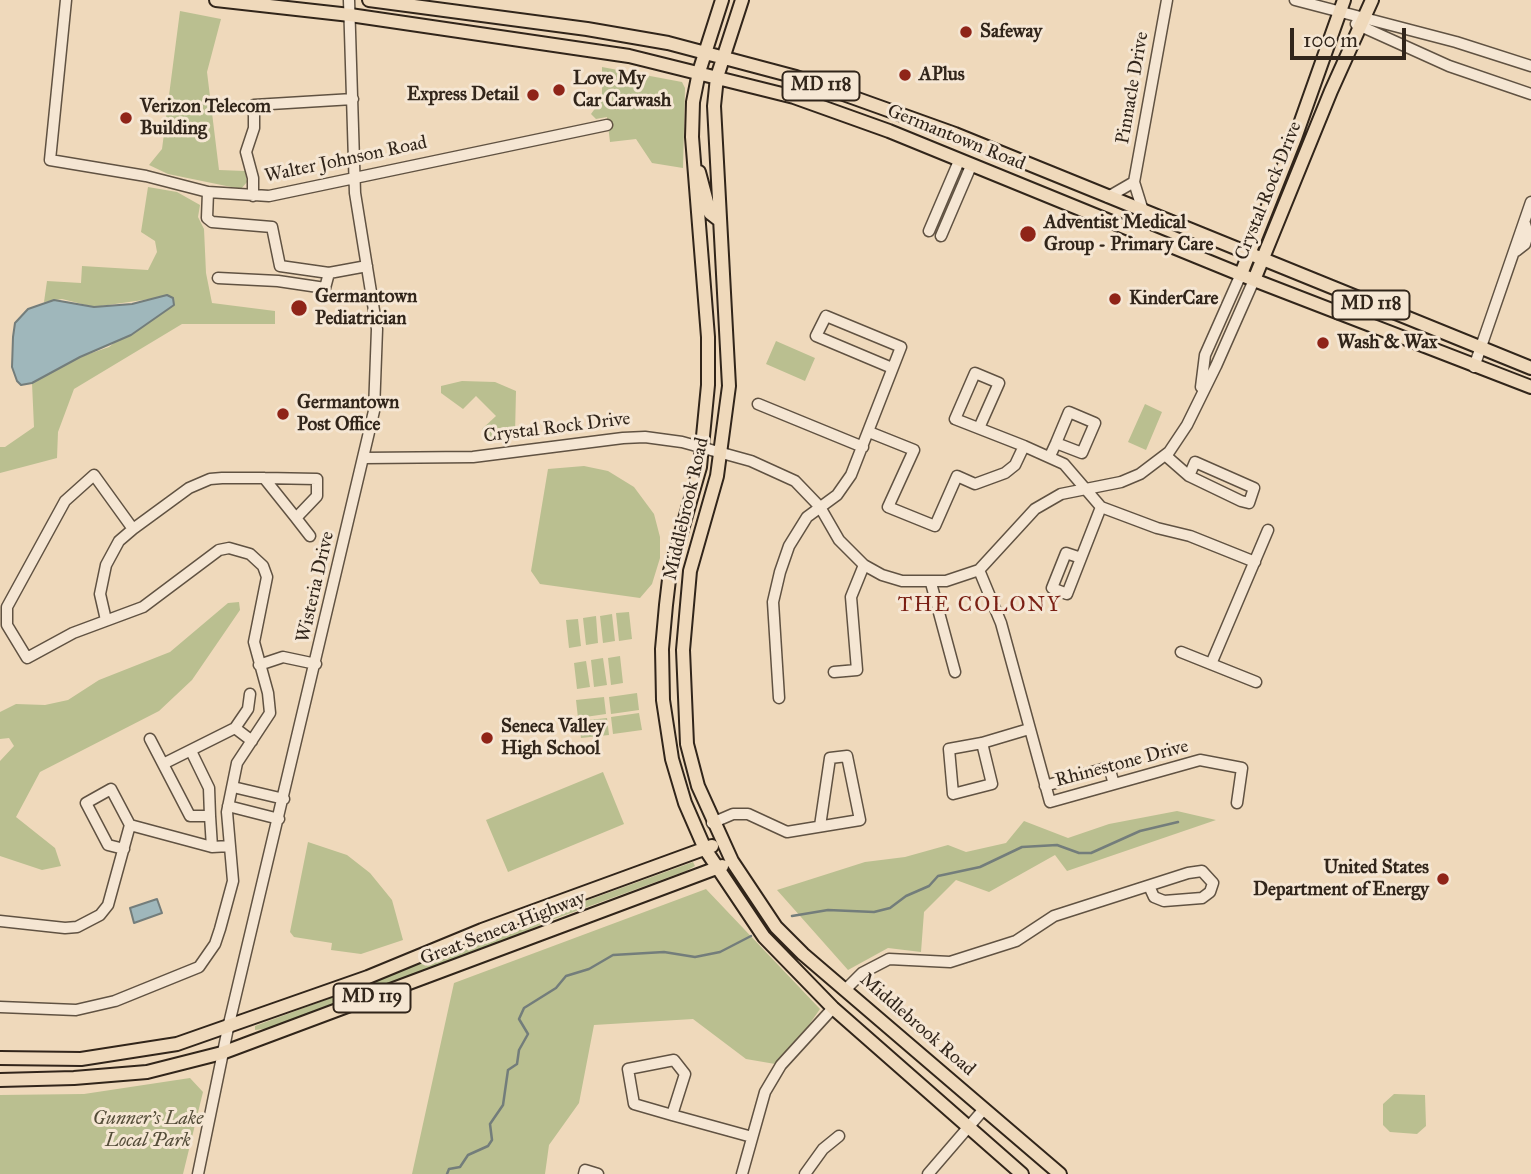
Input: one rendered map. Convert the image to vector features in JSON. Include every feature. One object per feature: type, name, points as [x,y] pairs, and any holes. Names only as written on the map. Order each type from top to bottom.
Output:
[{"type":"main road","name":"Germantown Road","points":[[216,0],[350,15],[629,56],[699,72],[817,105],[1474,367],[1531,387]]},
{"type":"main road","name":"Germantown Road","points":[[369,0],[587,29],[705,53],[859,98],[1531,368]]},
{"type":"main road","name":"Middlebrook Road","points":[[722,0],[699,72],[693,103],[694,162],[708,337],[708,385],[702,448],[670,571],[662,649],[663,700],[672,760],[685,803],[705,849],[764,937],[833,1008],[1022,1174]]},
{"type":"main road","name":"Middlebrook Road","points":[[742,0],[717,77],[713,137],[729,386],[721,453],[690,571],[683,650],[687,744],[698,786],[721,842],[776,927],[1060,1174]]},
{"type":"main road","name":"Crystal Rock Drive","points":[[1241,274],[1255,257],[1373,0]]},
{"type":"main road","name":"Crystal Rock Drive","points":[[1254,280],[1255,257],[1341,6]]},
{"type":"main road","points":[[694,162],[704,185],[710,213],[719,220]]},
{"type":"main road","name":"Great Seneca Highway","points":[[0,1058],[81,1059],[177,1044],[368,977],[482,930],[721,842]]},
{"type":"main road","name":"Great Seneca Highway","points":[[0,1080],[74,1079],[147,1072],[222,1053],[717,869],[732,861]]},
{"type":"street","name":"Walter Johnson Road","points":[[66,0],[50,160],[146,176],[208,192],[269,196],[607,125]]},
{"type":"street","name":"Wisteria Drive","points":[[198,1174],[222,1053],[374,411],[377,329],[354,176],[349,0]]},
{"type":"street","name":"Pinnacle Drive","points":[[1143,211],[1134,182],[1167,0]]},
{"type":"street","points":[[1295,0],[1341,6],[1362,22],[1449,66],[1531,94]]},
{"type":"street","points":[[1362,22],[1456,42],[1531,66]]},
{"type":"street","points":[[253,196],[253,178],[246,152],[254,128],[254,104],[353,99]]},
{"type":"street","points":[[929,231],[965,163]]},
{"type":"street","points":[[941,236],[965,163]]},
{"type":"street","points":[[1108,197],[1134,182]]},
{"type":"street","points":[[208,192],[207,218],[212,222],[272,227],[280,265],[278,281]]},
{"type":"street","points":[[1474,367],[1531,202]]},
{"type":"street","points":[[280,265],[329,273],[367,266]]},
{"type":"street","points":[[218,278],[278,281],[326,289],[329,273]]},
{"type":"street","name":"Crystal Rock Drive","points":[[1200,395],[1205,355],[1241,274]]},
{"type":"street","name":"Crystal Rock Drive","points":[[364,458],[472,457],[645,437],[702,448],[775,470],[795,481],[820,507],[839,540],[864,565],[902,581],[931,583],[979,570],[1035,509],[1061,494],[1122,482],[1140,474],[1165,455],[1179,439],[1216,366],[1254,280]]},
{"type":"street","points":[[779,698],[773,602],[789,546],[807,517],[845,486],[869,432],[901,346],[826,316],[816,336],[892,368]]},
{"type":"street","points":[[979,428],[999,383],[975,373],[956,419],[1064,464],[1101,507],[1157,528],[1190,536],[1255,562]]},
{"type":"street","points":[[758,404],[863,447]]},
{"type":"street","points":[[1050,456],[1069,412],[1095,423],[1082,453],[1056,443]]},
{"type":"street","points":[[869,432],[914,450],[888,506],[934,526],[957,476],[975,484],[1005,473],[1015,465],[1024,446]]},
{"type":"street","points":[[1165,455],[1189,476],[1249,503],[1254,488],[1195,462],[1189,476]]},
{"type":"street","points":[[0,1007],[91,1008],[187,974],[199,967],[215,944],[220,929],[233,881],[228,806],[237,763],[270,713],[268,693],[254,642],[267,577],[257,558],[239,550],[219,550],[143,607],[73,633],[27,658],[5,617],[7,607],[65,501],[94,475],[133,529]]},
{"type":"street","points":[[106,620],[100,594],[106,565],[119,541],[199,483],[222,478],[317,479],[315,501],[296,518]]},
{"type":"street","points":[[264,478],[310,536]]},
{"type":"street","points":[[1081,558],[1101,507]]},
{"type":"street","points":[[1211,664],[1268,530]]},
{"type":"street","points":[[834,672],[857,670],[851,597],[864,565]]},
{"type":"street","name":"Rhinestone Drive","points":[[979,570],[1002,623],[1050,802],[1200,760],[1242,768],[1237,803]]},
{"type":"street","points":[[931,583],[955,672]]},
{"type":"street","points":[[1181,652],[1256,682]]},
{"type":"street","points":[[259,665],[282,657],[316,664]]},
{"type":"street","points":[[163,764],[235,727],[248,709],[250,694]]},
{"type":"street","points":[[235,727],[252,741]]},
{"type":"street","points":[[982,743],[992,783],[953,794],[949,749],[1030,729]]},
{"type":"street","points":[[150,739],[190,816],[210,816]]},
{"type":"street","points":[[191,751],[209,788],[212,847]]},
{"type":"street","points":[[712,822],[733,814],[748,814],[787,832],[860,820],[848,756],[830,758],[820,826]]},
{"type":"street","points":[[1045,786],[1109,767],[1114,784]]},
{"type":"street","points":[[233,787],[284,799]]},
{"type":"street","points":[[0,921],[65,928],[89,922],[108,905],[124,849],[130,825],[111,789],[86,803],[108,845],[124,849]]},
{"type":"street","points":[[228,806],[279,819]]},
{"type":"street","points":[[130,825],[212,847],[230,846]]},
{"type":"street","points":[[846,989],[862,973],[889,960],[950,962],[1016,941],[1054,916],[1149,886],[1202,871],[1213,883],[1210,892],[1202,898],[1164,901],[1154,897],[1149,886]]},
{"type":"street","points":[[742,1174],[765,1092],[781,1065],[833,1008]]},
{"type":"street","points":[[672,1115],[685,1074],[674,1060],[628,1069],[634,1104],[672,1115],[752,1137]]},
{"type":"street","points":[[929,1174],[984,1110]]},
{"type":"street","points":[[806,1174],[823,1149],[839,1136]]},
{"type":"street","points":[[584,1174],[585,1170],[598,1174]]},
{"type":"green space","points":[[180,11],[221,19],[207,72],[219,170],[245,171],[247,182],[241,189],[168,174],[149,165],[162,149]]},
{"type":"green space","points":[[602,67],[682,82],[685,88],[683,168],[652,163],[636,139],[610,142],[607,117],[596,119],[591,114],[602,99]]},
{"type":"green space","points":[[148,187],[177,192],[200,205],[198,217],[204,229],[206,273],[212,303],[275,311],[275,324],[182,324],[74,389],[58,432],[57,458],[0,473],[0,447],[5,447],[34,427],[32,383],[80,357],[109,347],[171,296],[94,307],[62,299],[44,302],[47,281],[81,283],[82,266],[148,270],[157,252],[155,241],[141,232]]},
{"type":"green space","points":[[776,341],[815,358],[805,381],[766,364]]},
{"type":"green space","points":[[462,381],[495,382],[516,391],[515,434],[512,438],[489,440],[482,429],[496,416],[476,396],[463,409],[441,393],[441,386]]},
{"type":"green space","points":[[1145,404],[1162,412],[1146,450],[1128,442]]},
{"type":"green space","points":[[584,466],[608,471],[634,487],[654,514],[660,537],[660,558],[652,584],[640,598],[540,584],[531,571],[548,469]]},
{"type":"green space","points":[[239,602],[240,610],[192,680],[159,711],[40,772],[16,817],[55,848],[61,866],[42,870],[0,856],[0,761],[14,746],[9,738],[0,739],[0,712],[16,704],[45,705],[68,700],[99,680],[170,652],[228,603]]},
{"type":"green space","points":[[629,612],[632,639],[619,641],[616,613]]},
{"type":"green space","points":[[612,614],[615,641],[603,643],[600,616]]},
{"type":"green space","points":[[596,616],[598,643],[586,645],[583,618]]},
{"type":"green space","points":[[578,619],[581,646],[569,648],[566,620]]},
{"type":"green space","points":[[620,656],[623,683],[611,685],[608,658]]},
{"type":"green space","points":[[603,658],[607,685],[594,687],[591,660]]},
{"type":"green space","points":[[586,661],[590,687],[577,689],[574,663]]},
{"type":"green space","points":[[637,693],[639,710],[611,714],[609,697]]},
{"type":"green space","points":[[604,697],[606,714],[578,718],[576,700]]},
{"type":"green space","points":[[639,713],[642,730],[613,734],[611,717]]},
{"type":"green space","points":[[607,718],[609,735],[581,738],[579,721]]},
{"type":"green space","points":[[603,772],[624,824],[508,872],[486,820]]},
{"type":"green space","points":[[1177,811],[1216,820],[1067,871],[1055,855],[989,892],[956,880],[924,912],[921,952],[888,948],[848,970],[777,890],[865,862],[905,857],[948,845],[966,852],[1006,843],[1024,821],[1068,838],[1109,824]]},
{"type":"green space","points":[[308,842],[347,855],[370,873],[392,900],[403,940],[361,954],[331,950],[332,943],[294,937],[290,932]]},
{"type":"green space","points":[[693,862],[695,866],[686,871],[549,921],[484,950],[271,1028],[255,1030],[255,1026],[344,993],[390,972]]},
{"type":"green space","points":[[706,889],[820,1009],[781,1065],[746,1059],[693,1019],[594,1025],[579,1103],[549,1145],[545,1174],[412,1174],[454,983]]},
{"type":"green space","name":"Gunner's Lake Local Park","points":[[190,1078],[203,1092],[183,1174],[0,1174],[0,1095],[84,1094]]},
{"type":"green space","points":[[1394,1094],[1425,1095],[1426,1126],[1417,1134],[1390,1132],[1383,1125],[1383,1104]]},
{"type":"water","points":[[167,295],[173,298],[174,305],[131,335],[80,357],[32,383],[21,385],[17,381],[12,367],[15,323],[28,309],[54,300],[94,307],[132,304]]},
{"type":"water","points":[[157,899],[162,913],[134,923],[130,908]]},
{"type":"waterway","points":[[792,916],[828,910],[874,912],[890,908],[906,896],[929,886],[938,876],[980,867],[1022,847],[1057,845],[1079,853],[1091,853],[1140,831],[1178,822]]},
{"type":"waterway","points":[[447,1174],[449,1169],[460,1167],[468,1155],[488,1146],[492,1140],[490,1124],[503,1105],[508,1070],[517,1064],[519,1050],[528,1034],[519,1019],[524,1008],[556,988],[566,976],[589,969],[613,955],[664,952],[695,957],[720,952],[751,936]]},
{"type":"place","name":"Safeway","points":[[966,32]]},
{"type":"place","name":"APlus","points":[[905,75]]},
{"type":"place","name":"Love My Car Carwash","points":[[559,90]]},
{"type":"place","name":"Express Detail","points":[[533,95]]},
{"type":"place","name":"Verizon Telecom Building","points":[[126,118]]},
{"type":"place","name":"Adventist Medical Group - Primary Care","points":[[1028,234]]},
{"type":"place","name":"KinderCare","points":[[1115,299]]},
{"type":"place","name":"Germantown Pediatrician","points":[[299,308]]},
{"type":"place","name":"Wash & Wax","points":[[1323,343]]},
{"type":"place","name":"Germantown Post Office","points":[[283,414]]},
{"type":"place","name":"Seneca Valley High School","points":[[487,738]]},
{"type":"place","name":"United States Department of Energy","points":[[1443,879]]},
{"type":"district","name":"THE COLONY","points":[[980,606]]}]
